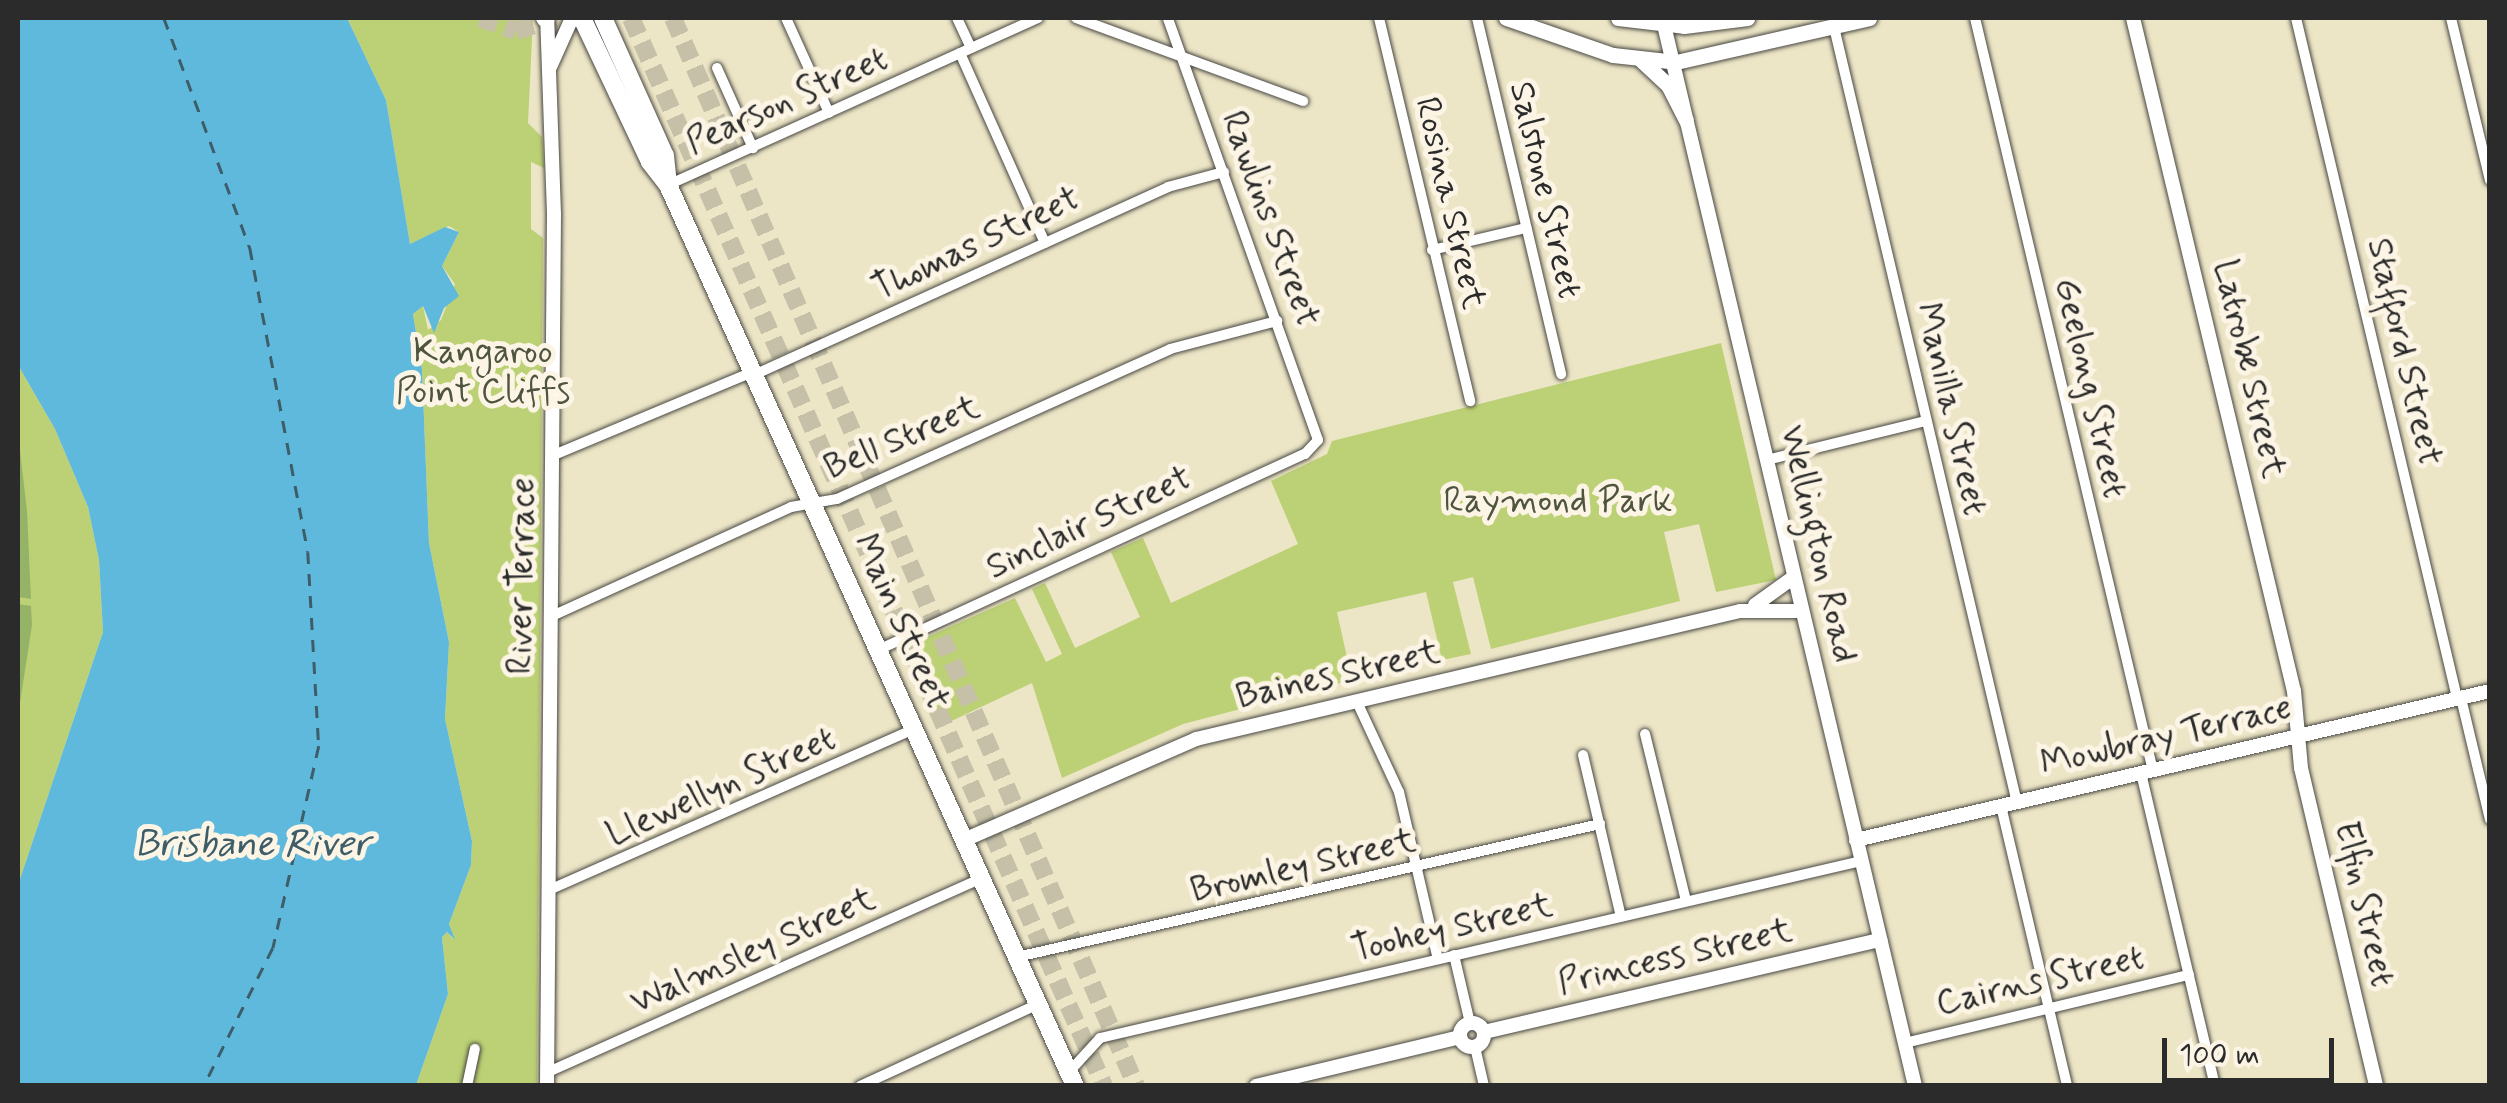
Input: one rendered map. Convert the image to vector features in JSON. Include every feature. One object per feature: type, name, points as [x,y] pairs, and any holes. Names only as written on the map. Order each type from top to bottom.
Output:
[{"type":"highway","name":"Main Street","points":[[582,18],[650,162],[668,185],[1072,1079]]},
{"type":"highway","name":"Main Street","points":[[606,18],[666,156],[668,185]]},
{"type":"main road","name":"River Terrace","points":[[546,18],[550,67],[554,454],[547,1079]]},
{"type":"main road","name":"River Terrace","points":[[550,67],[572,18]]},
{"type":"main road","points":[[1506,18],[1641,60],[1676,62],[1869,18]]},
{"type":"main road","points":[[1626,18],[1747,18]]},
{"type":"main road","name":"Latrobe Street","points":[[2132,18],[2294,691],[2297,736]]},
{"type":"main road","name":"Wellington Road","points":[[1664,21],[1914,1086]]},
{"type":"main road","points":[[1641,60],[1666,82],[1686,120]]},
{"type":"main road","name":"Baines Street","points":[[1740,611],[1794,578]]},
{"type":"main road","name":"Baines Street","points":[[964,840],[1188,742],[1740,611],[1802,611]]},
{"type":"main road","name":"Mowbray Terrace","points":[[1856,840],[2490,691]]},
{"type":"main road","name":"Elfin Street","points":[[2297,736],[2376,1086]]},
{"type":"main road","name":"Princess Street","points":[[1484,1032],[1880,940]]},
{"type":"main road","points":[[1256,1086],[1460,1038],[1470,1023],[1484,1032],[1475,1047],[1460,1038]]},
{"type":"street","points":[[786,18],[829,113]]},
{"type":"street","points":[[957,18],[966,51],[1045,242]]},
{"type":"street","name":"Pearson Street","points":[[668,185],[1038,18]]},
{"type":"street","points":[[1076,18],[1303,101]]},
{"type":"street","name":"Rawlins Street","points":[[1168,18],[1318,440]]},
{"type":"street","name":"Rosina Street","points":[[1379,18],[1470,401]]},
{"type":"street","name":"Salstone Street","points":[[1477,18],[1561,374]]},
{"type":"street","name":"Geelong Street","points":[[1975,18],[2215,1086]]},
{"type":"street","name":"Stafford Street","points":[[2296,18],[2490,820]]},
{"type":"street","points":[[2451,18],[2490,180]]},
{"type":"street","name":"Manilla Street","points":[[1834,27],[2016,803]]},
{"type":"street","points":[[716,68],[753,148]]},
{"type":"street","name":"Thomas Street","points":[[554,454],[753,373],[1168,187],[1224,172]]},
{"type":"street","points":[[1432,250],[1526,228]]},
{"type":"street","name":"Bell Street","points":[[552,616],[791,506],[838,500],[1170,349],[1277,321]]},
{"type":"street","points":[[1768,460],[1926,422]]},
{"type":"street","name":"Sinclair Street","points":[[878,650],[1305,454],[1318,440]]},
{"type":"street","points":[[1357,702],[1399,792],[1438,959]]},
{"type":"street","name":"Llewellyn Street","points":[[548,890],[914,729]]},
{"type":"street","points":[[1645,734],[1686,901]]},
{"type":"street","points":[[1583,755],[1621,917]]},
{"type":"street","points":[[2000,806],[2067,1086]]},
{"type":"street","name":"Bromley Street","points":[[1017,957],[1600,824]]},
{"type":"street","name":"Toohey Street","points":[[1072,1079],[1094,1040],[1861,860]]},
{"type":"street","name":"Walmsley Street","points":[[547,1079],[981,878]]},
{"type":"street","points":[[1454,956],[1470,1023]]},
{"type":"street","name":"Cairns Street","points":[[1905,1043],[2188,974]]},
{"type":"street","points":[[860,1086],[1038,1004]]},
{"type":"street","points":[[1475,1047],[1484,1086]]},
{"type":"street","points":[[467,1086],[475,1048]]},
{"type":"green space","name":"Kangaroo Point Cliffs","points":[[347,18],[533,18],[528,123],[542,137],[544,168],[531,162],[531,229],[543,238],[537,1085],[416,1085],[448,994],[442,937],[447,932],[454,940],[449,924],[471,865],[472,841],[445,719],[449,642],[429,543],[422,370],[413,314],[423,306],[428,330],[441,320],[455,284],[442,266],[459,232],[449,226],[410,244],[386,100]]},
{"type":"green space","name":"Raymond Park","points":[[1721,343],[1776,580],[1716,592],[1699,524],[1664,532],[1680,601],[1491,649],[1473,577],[1453,582],[1471,654],[1442,660],[1426,592],[1337,612],[1352,680],[1183,724],[1062,778],[1032,683],[943,725],[909,645],[1015,598],[1046,662],[1062,654],[1032,589],[1045,583],[1075,648],[1140,617],[1111,552],[1143,538],[1171,603],[1298,544],[1271,481],[1327,454],[1332,441]]},
{"type":"green space","points":[[18,365],[55,429],[88,507],[99,560],[103,632],[18,885]]},
{"type":"green space","points":[[18,433],[27,511],[31,599],[18,597]]},
{"type":"green space","points":[[18,604],[31,606],[32,625],[18,716]]},
{"type":"water","name":"Brisbane River","points":[[18,18],[347,18],[386,100],[410,244],[445,227],[459,232],[442,266],[459,296],[444,308],[434,333],[423,306],[413,314],[422,370],[429,543],[449,642],[445,719],[472,841],[471,865],[449,924],[455,940],[447,932],[442,937],[448,994],[416,1085],[18,1085],[18,885],[103,632],[99,560],[88,507],[55,429],[18,365]]},
{"type":"ferry route","points":[[164,18],[250,248],[308,552],[319,746],[273,948],[204,1086]]},
{"type":"tunnel","points":[[480,18],[516,31],[555,18]]},
{"type":"tunnel","points":[[631,18],[1104,1086]]},
{"type":"tunnel","points":[[673,18],[1136,1086]]}]
